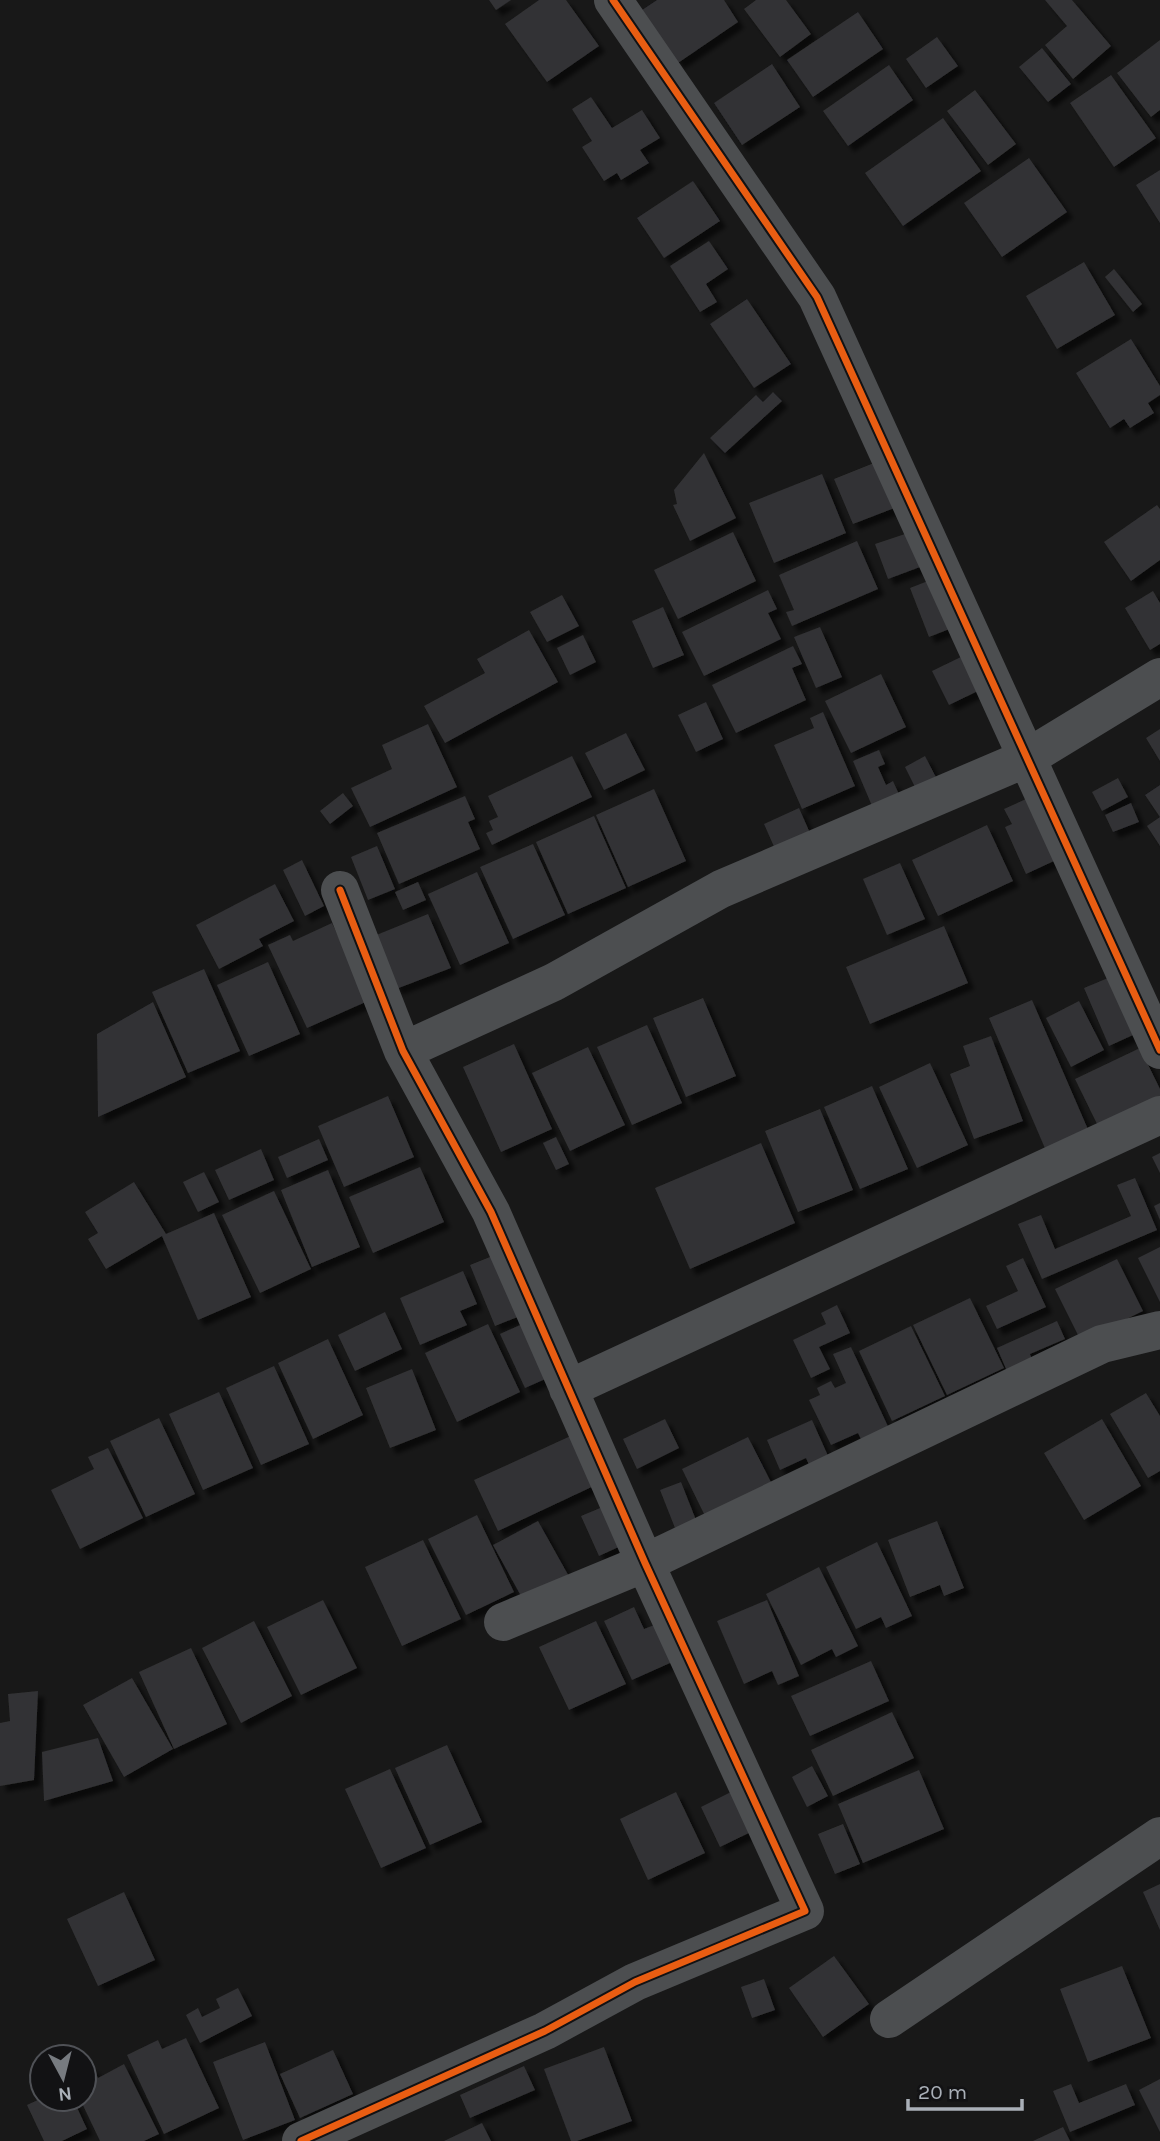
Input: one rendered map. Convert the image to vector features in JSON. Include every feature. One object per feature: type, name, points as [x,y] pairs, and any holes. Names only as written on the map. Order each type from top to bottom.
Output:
[{"type":"street","points":[[612,0],[817,297],[1160,1050]]},
{"type":"street","points":[[403,1051],[554,982],[721,889],[1027,758],[1160,677]]},
{"type":"street","points":[[301,2141],[545,2031],[635,1982],[805,1912],[645,1563],[491,1212],[403,1051],[340,890]]},
{"type":"street","points":[[568,1389],[1160,1115]]},
{"type":"street","points":[[503,1622],[645,1563],[1102,1344],[1160,1330]]},
{"type":"street","points":[[888,2019],[1160,1836]]},
{"type":"building","points":[[489,0],[511,0],[496,10]]},
{"type":"building","points":[[539,0],[566,0],[599,46],[547,82],[505,24]]},
{"type":"building","points":[[657,0],[724,0],[738,22],[678,63],[642,10]]},
{"type":"building","points":[[756,0],[786,0],[811,34],[780,57],[744,9]]},
{"type":"building","points":[[1045,0],[1072,0],[1111,46],[1073,79],[1045,45],[1067,26]]},
{"type":"building","points":[[858,12],[883,49],[813,97],[787,60]]},
{"type":"building","points":[[937,37],[958,66],[926,88],[906,59]]},
{"type":"building","points":[[1160,40],[1160,110],[1151,117],[1117,73]]},
{"type":"building","points":[[1042,48],[1071,84],[1048,102],[1019,67]]},
{"type":"building","points":[[772,64],[800,107],[742,145],[714,103]]},
{"type":"building","points":[[889,65],[913,100],[848,146],[823,111]]},
{"type":"building","points":[[1111,75],[1156,138],[1114,167],[1070,103]]},
{"type":"building","points":[[975,90],[1016,144],[988,165],[947,111]]},
{"type":"building","points":[[591,97],[612,128],[642,110],[660,138],[640,150],[649,163],[621,180],[617,173],[604,181],[582,147],[592,141],[572,109]]},
{"type":"building","points":[[943,118],[981,171],[903,226],[865,173]]},
{"type":"building","points":[[1029,158],[1067,212],[1002,257],[964,203]]},
{"type":"building","points":[[1160,170],[1160,223],[1136,185]]},
{"type":"building","points":[[693,181],[720,221],[664,258],[637,218]]},
{"type":"building","points":[[709,241],[728,269],[706,284],[717,302],[700,312],[670,266]]},
{"type":"building","points":[[1084,262],[1115,315],[1057,349],[1026,296]]},
{"type":"building","points":[[1114,269],[1142,304],[1133,312],[1105,277]]},
{"type":"building","points":[[747,299],[791,364],[754,388],[710,324]]},
{"type":"building","points":[[1131,339],[1160,386],[1160,395],[1148,403],[1154,413],[1130,428],[1124,419],[1110,428],[1076,373]]},
{"type":"building","points":[[773,392],[782,401],[725,453],[710,438],[756,395],[763,402]]},
{"type":"building","points":[[704,453],[736,518],[690,541],[673,505],[677,504],[674,490]]},
{"type":"building","points":[[879,461],[897,507],[853,524],[834,479]]},
{"type":"building","points":[[822,474],[846,533],[774,563],[749,503]]},
{"type":"building","points":[[1157,505],[1160,509],[1160,560],[1131,581],[1104,542]]},
{"type":"building","points":[[733,532],[756,581],[678,619],[654,570]]},
{"type":"building","points":[[908,533],[920,567],[888,579],[875,544]]},
{"type":"building","points":[[857,541],[878,589],[792,626],[786,612],[794,610],[779,575]]},
{"type":"building","points":[[933,579],[952,628],[929,637],[910,588]]},
{"type":"building","points":[[768,590],[777,609],[768,613],[781,639],[704,676],[682,632]]},
{"type":"building","points":[[1153,591],[1160,603],[1160,644],[1150,650],[1125,608]]},
{"type":"building","points":[[562,595],[579,626],[547,642],[530,612]]},
{"type":"building","points":[[663,607],[684,655],[653,668],[632,621]]},
{"type":"building","points":[[820,627],[842,677],[816,688],[794,637]]},
{"type":"building","points":[[529,630],[558,682],[445,743],[424,706],[485,673],[477,659]]},
{"type":"building","points":[[583,635],[596,662],[570,675],[557,648]]},
{"type":"building","points":[[793,646],[802,664],[792,668],[806,700],[736,733],[712,685]]},
{"type":"building","points":[[963,656],[980,690],[949,705],[932,671]]},
{"type":"building","points":[[881,674],[906,727],[851,753],[825,701]]},
{"type":"building","points":[[706,702],[723,739],[696,752],[678,715]]},
{"type":"building","points":[[823,712],[855,786],[802,809],[774,745],[814,728],[810,718]]},
{"type":"building","points":[[428,724],[457,787],[370,827],[351,788],[392,769],[382,745]]},
{"type":"building","points":[[1160,729],[1160,761],[1146,738]]},
{"type":"building","points":[[626,733],[645,770],[604,790],[585,753]]},
{"type":"building","points":[[879,750],[885,764],[878,767],[886,785],[893,781],[902,801],[875,813],[853,761]]},
{"type":"building","points":[[572,756],[592,797],[492,845],[486,833],[493,830],[489,821],[498,817],[488,796]]},
{"type":"building","points":[[925,756],[940,785],[919,795],[905,767]]},
{"type":"building","points":[[1118,778],[1128,797],[1102,811],[1092,792]]},
{"type":"building","points":[[1160,785],[1160,817],[1145,795]]},
{"type":"building","points":[[654,789],[686,861],[628,887],[596,815]]},
{"type":"building","points":[[343,793],[353,806],[330,824],[320,811]]},
{"type":"building","points":[[465,796],[475,819],[468,822],[480,849],[399,884],[377,833]]},
{"type":"building","points":[[1026,799],[1054,861],[1026,874],[1005,827],[1012,824],[1004,809]]},
{"type":"building","points":[[1131,803],[1139,822],[1113,832],[1105,815]]},
{"type":"building","points":[[799,808],[814,842],[779,858],[764,824]]},
{"type":"building","points":[[594,816],[626,888],[568,914],[536,842]]},
{"type":"building","points":[[1160,817],[1160,846],[1147,826]]},
{"type":"building","points":[[987,825],[1013,881],[938,916],[912,860]]},
{"type":"building","points":[[533,844],[565,915],[513,939],[480,867]]},
{"type":"building","points":[[377,846],[395,889],[368,900],[351,857]]},
{"type":"building","points":[[302,860],[324,906],[305,916],[283,870]]},
{"type":"building","points":[[900,863],[925,919],[887,935],[863,879]]},
{"type":"building","points":[[477,872],[509,943],[460,965],[428,894]]},
{"type":"building","points":[[418,882],[426,900],[403,910],[395,892]]},
{"type":"building","points":[[275,884],[294,921],[259,939],[263,946],[219,969],[196,925]]},
{"type":"building","points":[[428,914],[451,968],[396,989],[374,936]]},
{"type":"building","points":[[332,923],[368,1001],[307,1028],[268,945],[290,935],[293,941]]},
{"type":"building","points":[[944,926],[968,983],[870,1024],[846,967]]},
{"type":"building","points":[[268,962],[300,1034],[249,1056],[217,985]]},
{"type":"building","points":[[204,969],[240,1051],[188,1073],[152,992]]},
{"type":"building","points":[[1108,978],[1133,1035],[1109,1046],[1084,988]]},
{"type":"building","points":[[703,998],[736,1076],[686,1097],[653,1018]]},
{"type":"building","points":[[1032,1000],[1090,1134],[1047,1153],[989,1018]]},
{"type":"building","points":[[1079,1001],[1104,1050],[1071,1067],[1046,1018]]},
{"type":"building","points":[[153,1002],[186,1077],[98,1117],[97,1034]]},
{"type":"building","points":[[647,1025],[682,1103],[632,1125],[597,1047]]},
{"type":"building","points":[[991,1036],[1023,1121],[974,1139],[950,1074],[970,1066],[963,1046]]},
{"type":"building","points":[[514,1044],[552,1129],[501,1152],[463,1067]]},
{"type":"building","points":[[588,1047],[625,1125],[570,1151],[532,1073]]},
{"type":"building","points":[[1140,1048],[1160,1089],[1160,1102],[1100,1130],[1075,1079]]},
{"type":"building","points":[[930,1063],[968,1145],[917,1168],[879,1087]]},
{"type":"building","points":[[872,1086],[908,1169],[860,1189],[824,1107]]},
{"type":"building","points":[[388,1096],[414,1157],[344,1187],[318,1126]]},
{"type":"building","points":[[820,1109],[853,1190],[798,1212],[765,1131]]},
{"type":"building","points":[[556,1137],[569,1164],[556,1170],[543,1143]]},
{"type":"building","points":[[319,1139],[328,1160],[287,1178],[278,1157]]},
{"type":"building","points":[[761,1143],[795,1223],[690,1269],[655,1188]]},
{"type":"building","points":[[261,1149],[274,1180],[229,1200],[215,1170]]},
{"type":"building","points":[[1160,1153],[1160,1173],[1152,1157]]},
{"type":"building","points":[[420,1167],[444,1222],[373,1253],[349,1197]]},
{"type":"building","points":[[328,1170],[360,1247],[312,1267],[281,1190]]},
{"type":"building","points":[[204,1172],[219,1202],[198,1212],[183,1182]]},
{"type":"building","points":[[1135,1178],[1157,1230],[1042,1279],[1018,1224],[1041,1215],[1055,1249],[1131,1216],[1117,1185]]},
{"type":"building","points":[[134,1182],[166,1234],[214,1213],[251,1297],[198,1320],[162,1236],[106,1269],[88,1239],[98,1233],[85,1212]]},
{"type":"building","points":[[274,1191],[311,1269],[260,1293],[222,1215]]},
{"type":"building","points":[[1160,1203],[1160,1220],[1154,1206]]},
{"type":"building","points":[[1160,1247],[1160,1302],[1138,1258]]},
{"type":"building","points":[[500,1253],[525,1314],[495,1326],[470,1265]]},
{"type":"building","points":[[1023,1258],[1046,1307],[997,1329],[986,1306],[1018,1291],[1006,1266]]},
{"type":"building","points":[[1117,1259],[1143,1311],[1081,1341],[1055,1289]]},
{"type":"building","points":[[463,1271],[477,1304],[460,1311],[467,1325],[420,1345],[400,1298]]},
{"type":"building","points":[[970,1298],[1004,1368],[947,1395],[913,1325]]},
{"type":"building","points":[[837,1305],[850,1333],[819,1347],[830,1369],[811,1378],[793,1340],[826,1324],[821,1313]]},
{"type":"building","points":[[385,1312],[402,1349],[355,1371],[338,1335]]},
{"type":"building","points":[[1057,1321],[1065,1339],[1030,1354],[1035,1368],[1010,1378],[997,1348]]},
{"type":"building","points":[[527,1322],[552,1376],[525,1388],[500,1334]]},
{"type":"building","points":[[488,1324],[520,1392],[457,1422],[425,1353]]},
{"type":"building","points":[[911,1326],[945,1396],[892,1421],[859,1351]]},
{"type":"building","points":[[328,1339],[363,1415],[313,1439],[278,1363]]},
{"type":"building","points":[[851,1347],[892,1435],[865,1447],[858,1433],[831,1445],[809,1400],[820,1395],[817,1388],[831,1381],[835,1388],[846,1383],[833,1354]]},
{"type":"building","points":[[274,1366],[309,1444],[261,1465],[226,1388]]},
{"type":"building","points":[[412,1369],[436,1430],[390,1448],[366,1388]]},
{"type":"building","points":[[219,1392],[253,1468],[203,1490],[169,1414]]},
{"type":"building","points":[[1146,1393],[1160,1416],[1160,1471],[1148,1478],[1110,1414]]},
{"type":"building","points":[[159,1418],[195,1494],[146,1517],[110,1441]]},
{"type":"building","points":[[665,1419],[679,1448],[637,1469],[623,1439]]},
{"type":"building","points":[[1102,1419],[1141,1486],[1084,1520],[1044,1453]]},
{"type":"building","points":[[812,1420],[829,1458],[810,1467],[806,1458],[780,1470],[767,1440]]},
{"type":"building","points":[[575,1434],[598,1484],[498,1531],[474,1480]]},
{"type":"building","points":[[748,1437],[774,1488],[708,1522],[682,1469]]},
{"type":"building","points":[[108,1448],[143,1518],[80,1549],[51,1490],[94,1469],[88,1457]]},
{"type":"building","points":[[681,1482],[696,1520],[675,1528],[660,1490]]},
{"type":"building","points":[[605,1506],[623,1545],[599,1556],[581,1516]]},
{"type":"building","points":[[477,1515],[514,1592],[466,1615],[428,1539]]},
{"type":"building","points":[[538,1521],[571,1580],[526,1605],[493,1545]]},
{"type":"building","points":[[937,1521],[964,1588],[944,1596],[940,1585],[910,1597],[888,1540]]},
{"type":"building","points":[[423,1540],[461,1619],[402,1646],[365,1567]]},
{"type":"building","points":[[877,1542],[912,1616],[886,1628],[881,1617],[856,1629],[826,1567]]},
{"type":"building","points":[[819,1567],[858,1646],[836,1657],[832,1649],[801,1665],[766,1594]]},
{"type":"building","points":[[323,1600],[357,1668],[301,1695],[267,1627]]},
{"type":"building","points":[[767,1600],[799,1676],[778,1685],[772,1671],[744,1684],[717,1621]]},
{"type":"building","points":[[634,1607],[644,1629],[662,1622],[679,1659],[632,1680],[604,1621]]},
{"type":"building","points":[[254,1621],[292,1696],[241,1723],[202,1648]]},
{"type":"building","points":[[596,1621],[626,1684],[569,1710],[539,1647]]},
{"type":"building","points":[[191,1648],[227,1724],[174,1749],[139,1672]]},
{"type":"building","points":[[871,1661],[889,1701],[810,1736],[791,1696]]},
{"type":"building","points":[[132,1678],[173,1749],[124,1777],[83,1705]]},
{"type":"building","points":[[38,1691],[34,1780],[0,1786],[0,1723],[10,1721],[8,1694]]},
{"type":"building","points":[[892,1712],[914,1758],[833,1796],[811,1750]]},
{"type":"building","points":[[98,1738],[113,1781],[44,1801],[42,1752]]},
{"type":"building","points":[[447,1745],[482,1822],[430,1845],[395,1768]]},
{"type":"building","points":[[812,1766],[828,1796],[807,1807],[792,1777]]},
{"type":"building","points":[[390,1769],[426,1848],[381,1868],[345,1789]]},
{"type":"building","points":[[919,1770],[944,1829],[863,1863],[838,1804]]},
{"type":"building","points":[[737,1789],[757,1829],[720,1847],[701,1807]]},
{"type":"building","points":[[676,1792],[705,1853],[648,1880],[620,1819]]},
{"type":"building","points":[[843,1824],[860,1864],[835,1874],[818,1834]]},
{"type":"building","points":[[1160,1884],[1160,1930],[1143,1892]]},
{"type":"building","points":[[124,1892],[155,1960],[98,1986],[67,1919]]},
{"type":"building","points":[[834,1956],[869,2004],[823,2037],[789,1988]]},
{"type":"building","points":[[1122,1966],[1151,2038],[1088,2062],[1060,1989]]},
{"type":"building","points":[[764,1979],[775,2010],[752,2018],[741,1987]]},
{"type":"building","points":[[238,1988],[252,2016],[200,2043],[186,2015],[198,2008],[202,2017],[220,2008],[216,1999]]},
{"type":"building","points":[[186,2038],[219,2108],[164,2134],[127,2055],[158,2040],[162,2049]]},
{"type":"building","points":[[265,2042],[295,2120],[243,2140],[213,2062]]},
{"type":"building","points":[[604,2047],[632,2121],[571,2141],[544,2069]]},
{"type":"building","points":[[333,2050],[353,2094],[300,2118],[280,2074]]},
{"type":"building","points":[[124,2064],[159,2134],[144,2141],[100,2141],[87,2113],[98,2113],[98,2078]]},
{"type":"building","points":[[524,2066],[535,2090],[470,2118],[460,2095]]},
{"type":"building","points":[[1160,2079],[1160,2132],[1139,2090]]},
{"type":"building","points":[[1071,2084],[1079,2103],[1126,2084],[1135,2105],[1070,2132],[1053,2091]]},
{"type":"building","points":[[31,2113],[80,2113],[87,2129],[62,2141],[44,2141]]},
{"type":"building","points":[[482,2123],[491,2141],[444,2141]]},
{"type":"building","points":[[1063,2127],[1070,2141],[1033,2141]]},
{"type":"cycle path","points":[[613,0],[817,297],[1160,1050]]},
{"type":"cycle path","points":[[301,2141],[545,2031],[635,1982],[805,1911],[645,1563],[491,1212],[403,1051],[340,890]]}]
